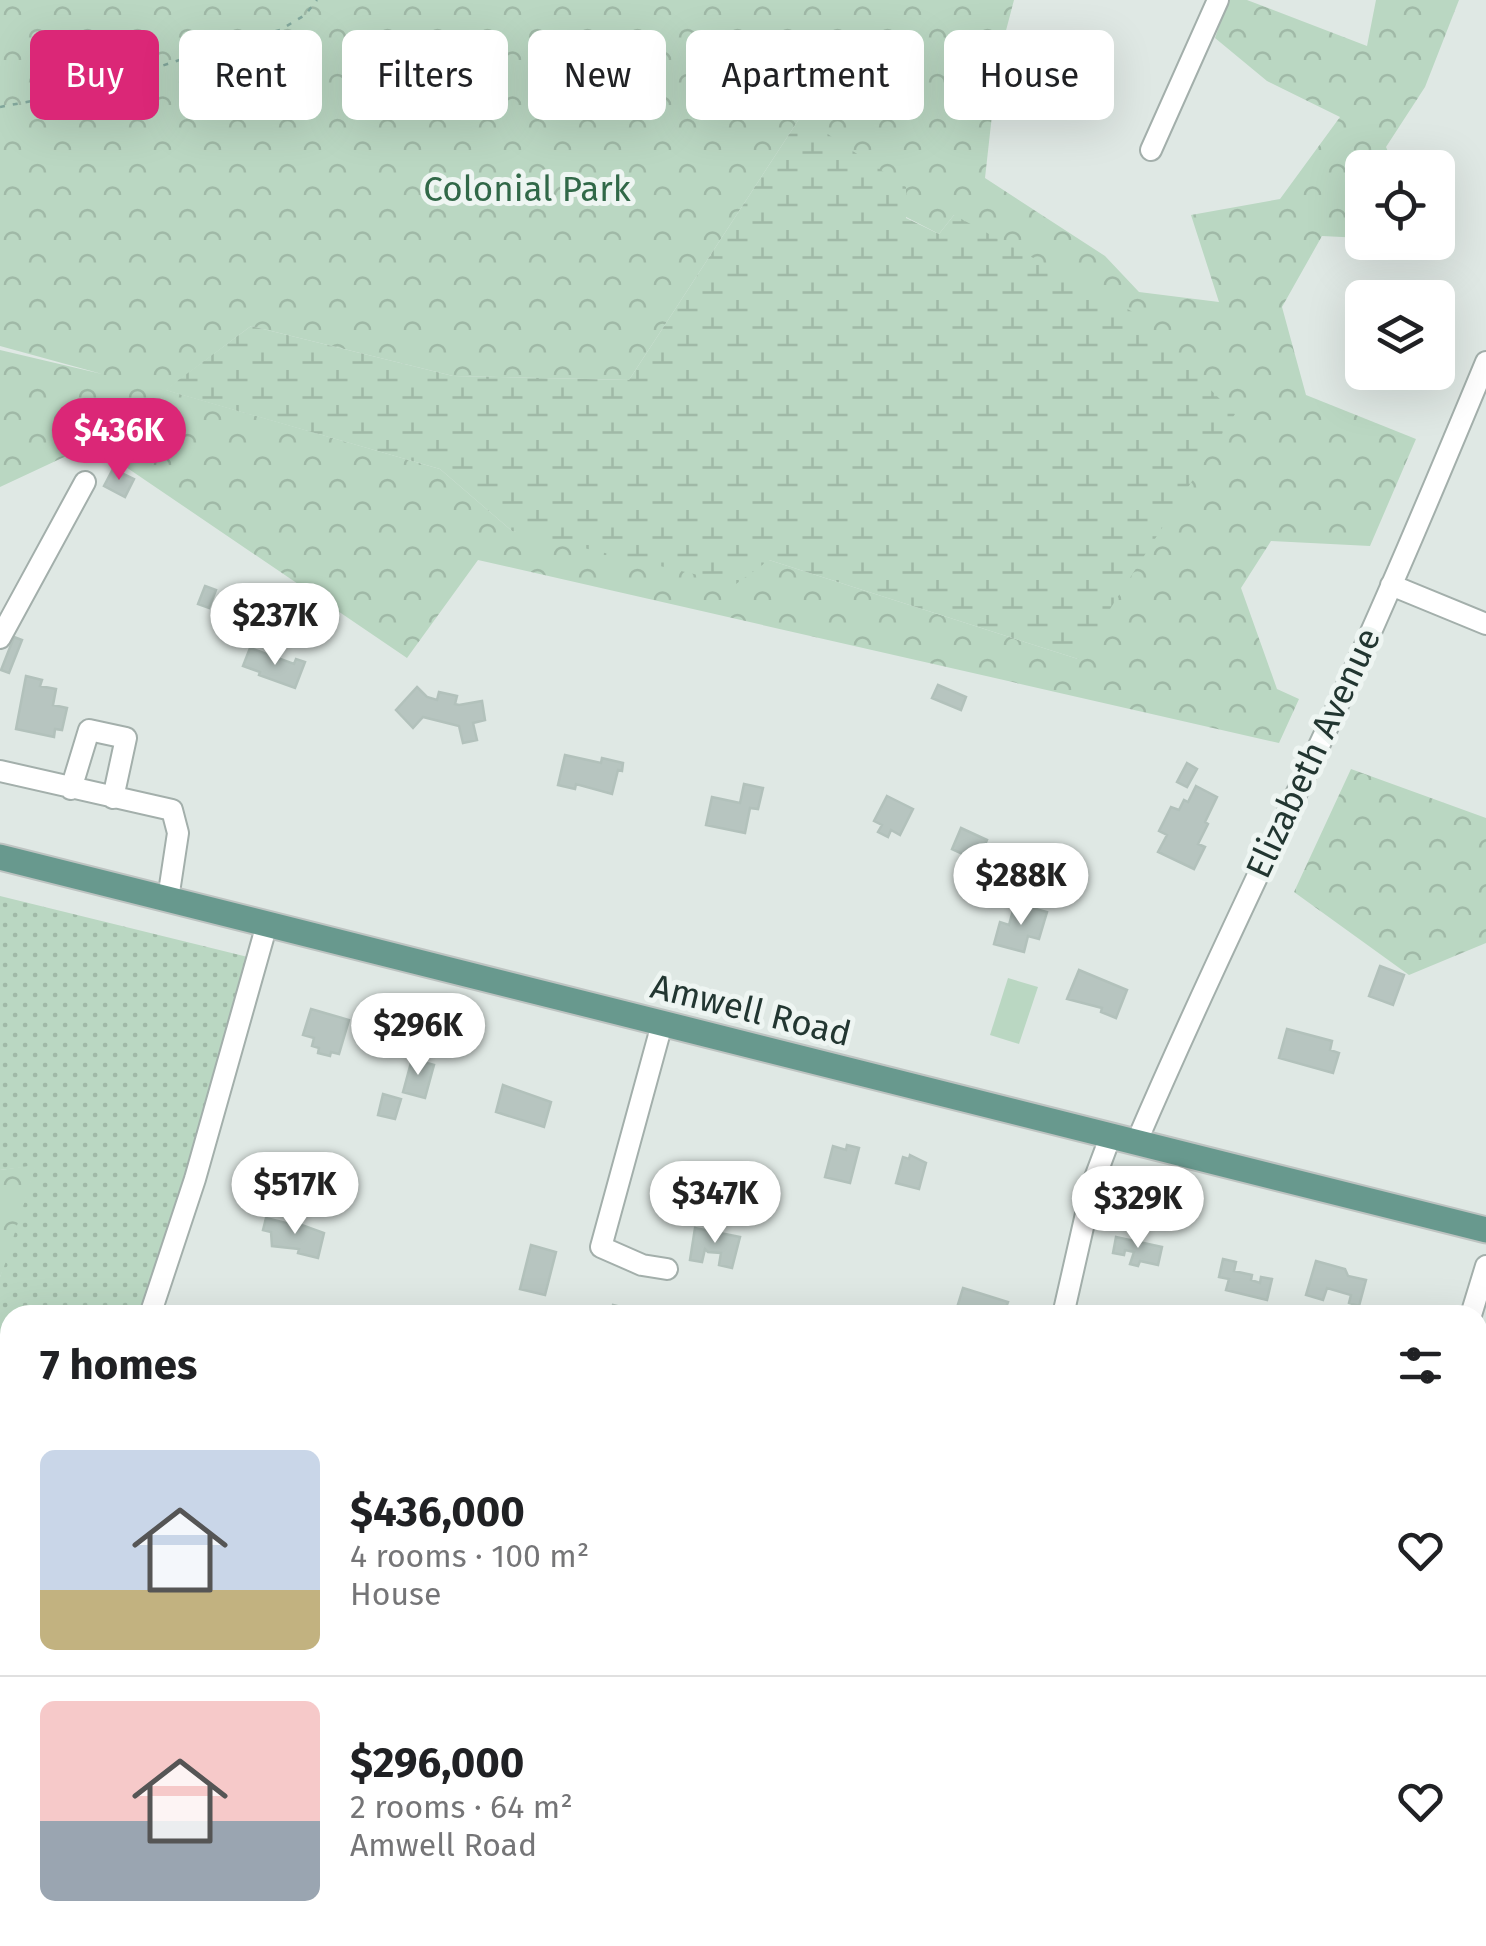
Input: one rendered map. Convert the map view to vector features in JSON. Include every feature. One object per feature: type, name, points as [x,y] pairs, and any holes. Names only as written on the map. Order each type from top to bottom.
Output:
[{"type":"main road","name":"Amwell Road","points":[[0,857],[1486,1230]]},
{"type":"street","points":[[1151,150],[1218,0]]},
{"type":"street","name":"Elizabeth Avenue","points":[[1137,1142],[1238,912],[1392,585],[1486,362]]},
{"type":"street","points":[[0,638],[85,482]]},
{"type":"street","points":[[1392,585],[1486,624]]},
{"type":"street","points":[[72,789],[89,730],[126,738],[112,798]]},
{"type":"street","points":[[0,771],[172,810],[178,833],[168,899]]},
{"type":"street","points":[[153,1305],[204,1151],[224,1069],[268,924]]},
{"type":"street","points":[[662,1024],[601,1247],[642,1265],[667,1269]]},
{"type":"street","points":[[1065,1305],[1093,1183],[1111,1135]]},
{"type":"street","points":[[1474,1305],[1486,1266]]},
{"type":"path","points":[[0,107],[90,90],[206,50],[280,30],[305,15],[317,0]]},
{"type":"green space","name":"Colonial Park","points":[[0,0],[1014,0],[1006,30],[944,30],[944,120],[991,120],[985,178],[1105,256],[1139,292],[1219,302],[1191,215],[1280,199],[1340,117],[1267,81],[1215,38],[1228,0],[1247,0],[1367,46],[1376,0],[1459,0],[1425,87],[1387,150],[1345,150],[1345,237],[1322,236],[1282,307],[1306,395],[1416,439],[1370,546],[1271,541],[1241,588],[1277,689],[1299,699],[1279,743],[478,560],[407,658],[92,444],[0,487],[0,350],[102,374],[0,346]],"holes":[[[686,30],[924,30],[924,120],[805,120],[906,217],[939,234],[954,215],[1078,659],[769,560],[512,531],[440,469],[166,390],[251,326],[453,376],[629,380],[798,120],[686,120]]]},
{"type":"green space","points":[[798,120],[807,120],[906,187],[906,218],[939,234],[954,215],[1131,311],[1235,414],[1078,659],[769,560],[736,584],[512,531],[440,469],[165,390],[251,326],[453,376],[629,380]]},
{"type":"green space","points":[[1351,769],[1486,818],[1486,943],[1409,975],[1294,892]]},
{"type":"green space","points":[[0,896],[264,961],[153,1305],[0,1305],[0,1277],[35,1166],[0,1170]]},
{"type":"green space","points":[[1008,978],[1038,987],[1019,1044],[990,1035]]},
{"type":"green space","points":[[36,1165],[4,1267],[0,1277],[0,1170]]},
{"type":"building","points":[[113,469],[134,479],[125,497],[104,486]]},
{"type":"building","points":[[205,586],[216,590],[209,608],[198,604]]},
{"type":"building","points":[[14,637],[22,640],[9,673],[1,670]]},
{"type":"building","points":[[250,648],[294,664],[296,659],[305,662],[295,688],[243,666]]},
{"type":"building","points":[[26,676],[42,680],[40,686],[56,689],[53,705],[67,708],[62,730],[55,729],[54,737],[16,729]]},
{"type":"building","points":[[938,685],[966,697],[961,710],[932,698]]},
{"type":"building","points":[[417,687],[437,700],[439,692],[457,696],[455,704],[459,705],[482,701],[485,720],[473,723],[477,740],[463,743],[459,726],[423,717],[413,728],[396,710]]},
{"type":"building","points":[[565,755],[601,763],[602,758],[623,763],[612,794],[576,784],[575,789],[558,785]]},
{"type":"building","points":[[1187,763],[1197,769],[1187,787],[1177,782]]},
{"type":"building","points":[[744,784],[763,788],[758,809],[750,808],[745,833],[706,825],[712,797],[740,803]]},
{"type":"building","points":[[1196,786],[1217,797],[1205,822],[1208,824],[1198,844],[1205,847],[1194,869],[1158,852],[1167,835],[1159,831],[1171,807],[1179,810]]},
{"type":"building","points":[[887,796],[913,809],[900,835],[891,830],[888,837],[878,832],[882,825],[874,821]]},
{"type":"building","points":[[961,828],[987,840],[978,861],[952,849]]},
{"type":"building","points":[[1015,903],[1047,912],[1039,939],[1028,936],[1024,952],[994,944],[1000,922],[1009,925]]},
{"type":"building","points":[[1380,966],[1404,975],[1393,1005],[1369,996]]},
{"type":"building","points":[[1079,970],[1127,990],[1116,1018],[1101,1012],[1102,1008],[1067,999]]},
{"type":"building","points":[[311,1009],[349,1020],[339,1054],[318,1053],[319,1048],[312,1046],[314,1038],[303,1035]]},
{"type":"building","points":[[1287,1029],[1332,1041],[1330,1050],[1339,1053],[1333,1073],[1279,1058]]},
{"type":"building","points":[[412,1059],[434,1065],[425,1098],[403,1092]]},
{"type":"building","points":[[503,1085],[551,1102],[544,1127],[496,1112]]},
{"type":"building","points":[[383,1094],[401,1099],[395,1119],[378,1115]]},
{"type":"building","points":[[847,1145],[859,1148],[850,1183],[825,1177],[833,1146],[846,1150]]},
{"type":"building","points":[[910,1155],[926,1163],[919,1189],[896,1183],[903,1157],[909,1159]]},
{"type":"building","points":[[266,1218],[290,1224],[291,1221],[324,1233],[318,1258],[298,1253],[299,1249],[272,1246],[271,1232],[263,1230]]},
{"type":"building","points":[[695,1228],[740,1237],[732,1268],[719,1265],[721,1253],[705,1249],[702,1262],[690,1260]]},
{"type":"building","points":[[1116,1237],[1162,1247],[1158,1265],[1140,1261],[1138,1266],[1130,1264],[1134,1252],[1113,1253]]},
{"type":"building","points":[[531,1245],[556,1252],[545,1295],[520,1289]]},
{"type":"building","points":[[1223,1259],[1236,1262],[1234,1271],[1252,1275],[1251,1280],[1260,1283],[1261,1277],[1272,1279],[1267,1300],[1226,1290],[1229,1279],[1219,1277]]},
{"type":"building","points":[[1316,1261],[1366,1280],[1359,1305],[1349,1303],[1351,1295],[1327,1288],[1323,1300],[1306,1295]]},
{"type":"building","points":[[963,1288],[1008,1302],[1007,1305],[958,1305]]}]
